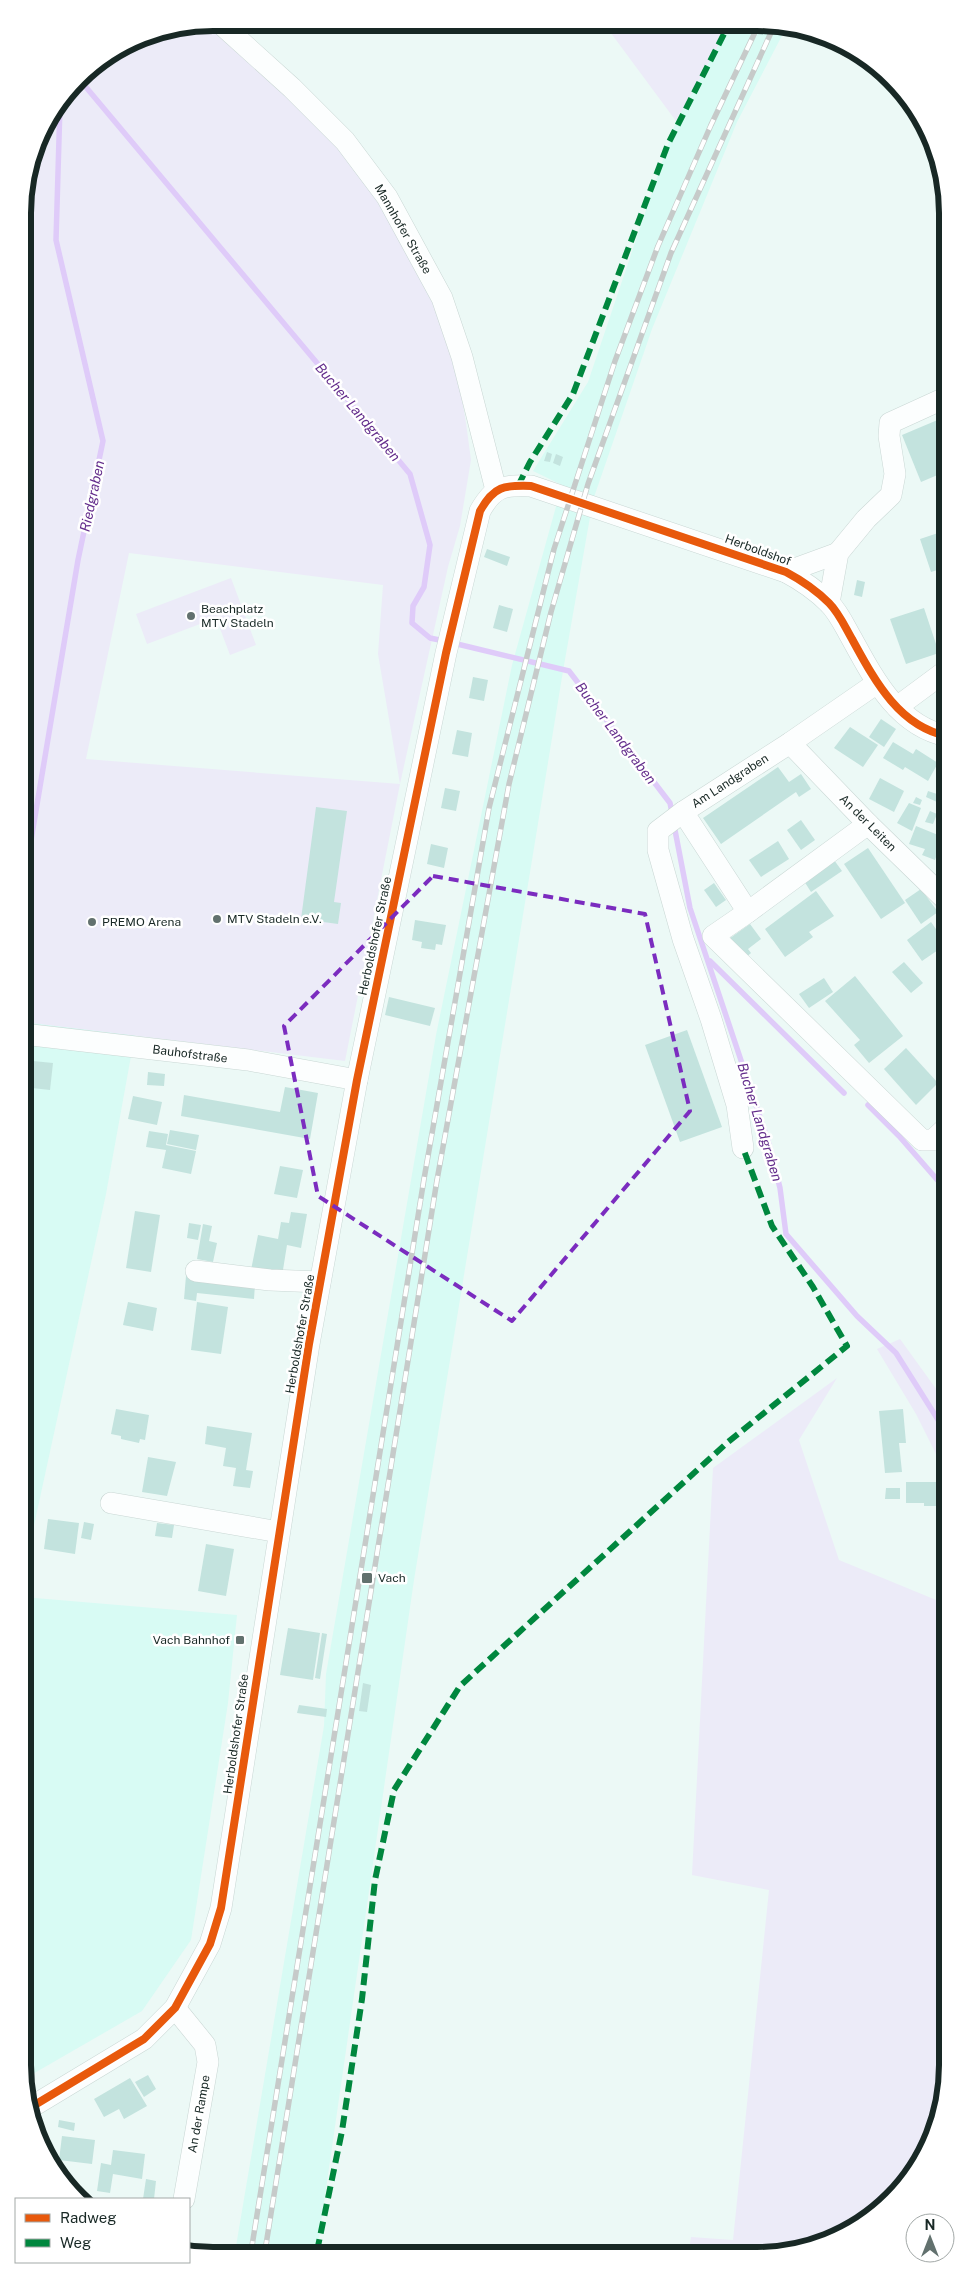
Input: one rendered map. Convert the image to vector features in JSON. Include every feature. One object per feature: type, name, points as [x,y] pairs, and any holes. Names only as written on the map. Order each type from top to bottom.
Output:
[{"type":"street","name":"Mannhofer Straße","points":[[230,31],[292,88],[345,141],[387,197],[442,298],[462,357],[496,490]]},
{"type":"street","points":[[829,603],[838,553],[866,519],[891,495],[895,474],[889,436],[890,423],[939,401]]},
{"type":"street","name":"Herboldshof","points":[[496,490],[507,486],[531,486],[550,491],[786,572],[801,580],[829,603],[838,614],[877,683],[897,707],[914,722],[939,734]]},
{"type":"street","name":"Herboldshofer Straße","points":[[36,2104],[144,2039],[175,2008],[210,1944],[221,1908],[320,1282],[357,1080],[456,609],[480,511],[487,498],[496,490]]},
{"type":"street","points":[[786,572],[838,553]]},
{"type":"street","points":[[897,707],[939,676]]},
{"type":"street","name":"Am Landgraben","points":[[748,912],[683,812],[790,743],[877,683]]},
{"type":"street","name":"An der Leiten","points":[[790,743],[868,824],[939,892]]},
{"type":"street","points":[[683,812],[658,831],[658,850],[684,939],[737,1105],[743,1148]]},
{"type":"street","points":[[868,824],[713,936],[922,1140],[933,1140],[939,1134]]},
{"type":"street","name":"Bauhofstraße","points":[[31,1035],[248,1060],[357,1080]]},
{"type":"street","points":[[196,1271],[270,1280],[320,1282]]},
{"type":"street","points":[[111,1503],[279,1532]]},
{"type":"street","name":"An der Rampe","points":[[175,2008],[205,2046],[208,2062],[184,2198]]},
{"type":"highlighted area","points":[[433,876],[645,914],[690,1111],[512,1321],[318,1196],[284,1026]]},
{"type":"shaded area","points":[[222,31],[331,125],[446,300],[466,423],[471,460],[460,526],[448,567],[400,784],[345,1061],[31,1023],[31,213],[33,189],[37,166],[50,132],[69,102],[84,84],[102,69],[132,50],[166,37],[189,33]],"holes":[[[129,553],[383,585],[378,654],[400,784],[86,759]]]},
{"type":"shaded area","points":[[609,31],[726,31],[676,121]]},
{"type":"shaded area","points":[[726,31],[783,33],[737,122],[652,329],[593,500],[563,671],[414,1580],[318,2247],[236,2247],[324,1726],[326,1674],[436,1035],[512,665],[562,485],[533,471],[588,382],[676,121]]},
{"type":"shaded area","name":"Beachplatz MTV Stadeln","points":[[231,578],[256,645],[230,655],[216,618],[147,644],[136,614]]},
{"type":"shaded area","points":[[31,1023],[135,1034],[106,1194],[31,1539]]},
{"type":"shaded area","points":[[900,1339],[939,1393],[939,1460],[916,1414],[877,1349]]},
{"type":"shaded area","points":[[837,1378],[799,1440],[839,1560],[939,1601],[939,2065],[933,2112],[920,2146],[908,2166],[886,2194],[868,2209],[838,2228],[816,2237],[793,2243],[757,2247],[689,2247],[691,2237],[733,2240],[769,1890],[692,1875],[713,1468]]},
{"type":"shaded area","points":[[31,1598],[237,1615],[228,1703],[191,1940],[142,2011],[32,2075]]},
{"type":"building","points":[[939,419],[939,474],[921,482],[902,435]]},
{"type":"building","points":[[547,452],[552,454],[550,462],[544,461]]},
{"type":"building","points":[[556,454],[563,457],[560,466],[553,463]]},
{"type":"building","points":[[939,533],[939,570],[931,572],[920,539]]},
{"type":"building","points":[[487,549],[510,557],[507,566],[484,557]]},
{"type":"building","points":[[857,580],[865,582],[862,597],[854,595]]},
{"type":"building","points":[[499,605],[513,609],[507,632],[493,628]]},
{"type":"building","points":[[924,608],[939,653],[906,664],[890,619]]},
{"type":"building","points":[[473,677],[488,680],[484,701],[469,698]]},
{"type":"building","points":[[881,719],[896,729],[884,747],[869,737]]},
{"type":"building","points":[[850,727],[878,745],[863,767],[834,748]]},
{"type":"building","points":[[457,730],[472,733],[468,757],[452,754]]},
{"type":"building","points":[[893,742],[913,754],[916,749],[938,763],[928,781],[905,767],[903,770],[883,758]]},
{"type":"building","points":[[778,767],[789,782],[801,774],[811,789],[799,797],[796,792],[721,844],[703,818]]},
{"type":"building","points":[[880,778],[904,791],[894,812],[869,799]]},
{"type":"building","points":[[445,788],[460,791],[456,811],[441,808]]},
{"type":"building","points":[[928,791],[939,795],[937,802],[926,797]]},
{"type":"building","points":[[916,797],[922,800],[920,805],[913,803]]},
{"type":"building","points":[[909,803],[921,808],[912,831],[897,823]]},
{"type":"building","name":"MTV Stadeln e.V.","points":[[316,807],[347,811],[334,902],[341,903],[338,924],[301,919]]},
{"type":"building","points":[[930,811],[937,814],[933,824],[925,822]]},
{"type":"building","points":[[801,820],[815,840],[801,850],[787,830]]},
{"type":"building","points":[[916,826],[939,835],[939,848],[935,860],[922,855],[925,849],[909,844]]},
{"type":"building","points":[[778,841],[789,859],[761,877],[749,860]]},
{"type":"building","points":[[431,844],[448,848],[444,868],[427,864]]},
{"type":"building","points":[[868,848],[905,903],[881,919],[844,864]]},
{"type":"building","points":[[834,860],[842,871],[811,892],[804,881]]},
{"type":"building","points":[[714,883],[726,900],[716,907],[704,890]]},
{"type":"building","points":[[921,889],[938,912],[921,924],[905,900]]},
{"type":"building","points":[[816,891],[834,916],[809,932],[813,937],[785,957],[765,929]]},
{"type":"building","points":[[415,920],[446,925],[442,945],[436,944],[435,950],[421,948],[422,942],[412,940]]},
{"type":"building","points":[[931,922],[939,933],[939,942],[937,943],[939,949],[922,961],[907,940]]},
{"type":"building","points":[[750,924],[761,939],[748,949],[751,953],[744,959],[726,941]]},
{"type":"building","points":[[904,962],[923,983],[911,993],[892,972]]},
{"type":"building","points":[[855,976],[903,1036],[869,1063],[854,1045],[860,1040],[825,1001]]},
{"type":"building","points":[[824,978],[833,992],[809,1008],[799,994]]},
{"type":"building","points":[[389,997],[435,1008],[430,1026],[385,1015]]},
{"type":"building","points":[[687,1030],[722,1127],[680,1142],[645,1045]]},
{"type":"building","points":[[906,1048],[938,1083],[916,1105],[884,1069]]},
{"type":"building","points":[[31,1061],[53,1063],[50,1090],[31,1088]]},
{"type":"building","points":[[148,1072],[165,1074],[164,1086],[147,1085]]},
{"type":"building","points":[[285,1087],[318,1093],[310,1139],[181,1116],[184,1095],[280,1112]]},
{"type":"building","points":[[133,1096],[162,1102],[157,1125],[128,1119]]},
{"type":"building","points":[[170,1130],[199,1135],[196,1150],[167,1144]]},
{"type":"building","points":[[149,1131],[168,1134],[166,1145],[196,1151],[191,1174],[162,1168],[166,1150],[146,1147]]},
{"type":"building","points":[[280,1166],[303,1170],[297,1198],[274,1194]]},
{"type":"building","points":[[135,1211],[160,1215],[151,1272],[126,1268]]},
{"type":"building","points":[[291,1212],[307,1214],[301,1248],[287,1245],[282,1276],[251,1270],[258,1235],[278,1239],[281,1222],[289,1223]]},
{"type":"building","points":[[189,1223],[201,1225],[198,1240],[187,1238]]},
{"type":"building","points":[[203,1224],[212,1226],[209,1241],[217,1243],[213,1262],[197,1259]]},
{"type":"building","points":[[186,1276],[255,1284],[254,1299],[197,1293],[196,1301],[184,1299]]},
{"type":"building","points":[[128,1302],[157,1308],[153,1331],[123,1325]]},
{"type":"building","points":[[197,1302],[228,1307],[221,1354],[191,1350]]},
{"type":"building","points":[[116,1409],[149,1415],[145,1440],[140,1439],[139,1443],[121,1439],[121,1436],[111,1434]]},
{"type":"building","points":[[903,1409],[906,1443],[899,1443],[902,1472],[885,1473],[879,1411]]},
{"type":"building","points":[[207,1426],[252,1433],[246,1470],[253,1471],[250,1488],[233,1486],[236,1468],[223,1466],[226,1448],[205,1444]]},
{"type":"building","points":[[148,1457],[176,1462],[167,1496],[142,1492]]},
{"type":"building","points":[[906,1482],[939,1482],[939,1506],[924,1506],[924,1503],[906,1503]]},
{"type":"building","points":[[886,1488],[900,1488],[900,1499],[885,1499]]},
{"type":"building","points":[[48,1519],[79,1523],[75,1554],[44,1549]]},
{"type":"building","points":[[84,1522],[94,1524],[91,1540],[81,1538]]},
{"type":"building","points":[[157,1523],[174,1525],[172,1538],[155,1536]]},
{"type":"building","points":[[206,1544],[234,1549],[226,1596],[198,1591]]},
{"type":"building","points":[[288,1628],[320,1633],[313,1680],[280,1675]]},
{"type":"building","points":[[322,1633],[327,1634],[320,1679],[315,1678]]},
{"type":"building","points":[[363,1683],[371,1685],[367,1712],[359,1711]]},
{"type":"building","points":[[299,1705],[327,1709],[326,1717],[297,1713]]},
{"type":"building","points":[[148,2075],[156,2089],[144,2097],[135,2082]]},
{"type":"building","points":[[130,2078],[147,2106],[124,2119],[119,2109],[104,2117],[94,2099]]},
{"type":"building","points":[[59,2120],[75,2123],[74,2131],[58,2127]]},
{"type":"building","points":[[62,2136],[95,2140],[92,2164],[59,2160]]},
{"type":"building","points":[[113,2150],[145,2154],[142,2179],[113,2174],[110,2193],[97,2191],[101,2163],[111,2165]]},
{"type":"building","points":[[146,2179],[156,2181],[154,2198],[143,2198]]},
{"type":"waterway","name":"Bucher Landgraben","points":[[84,84],[410,474],[430,545],[424,587],[413,606],[412,623],[430,638],[444,641]]},
{"type":"waterway","name":"Riedgraben","points":[[31,840],[78,560],[103,441],[56,240],[60,116]]},
{"type":"waterway","name":"Bucher Landgraben","points":[[453,643],[569,671],[670,803],[672,813]]},
{"type":"waterway","name":"Bucher Landgraben","points":[[674,825],[690,908],[768,1141],[780,1188],[786,1234],[857,1316],[896,1353],[939,1421]]},
{"type":"waterway","points":[[710,961],[844,1093]]},
{"type":"waterway","points":[[868,1105],[899,1136],[939,1182]]},
{"type":"railway","points":[[252,2247],[424,1179],[489,808],[554,549],[615,361],[658,246],[711,125],[756,31]]},
{"type":"railway","points":[[266,2247],[437,1180],[509,784],[551,612],[588,484],[671,253],[771,32]]},
{"type":"marked path","points":[[518,486],[530,462],[573,394],[668,144],[725,31]]},
{"type":"marked path","points":[[318,2247],[342,2131],[362,1999],[375,1880],[394,1790],[460,1686],[728,1442],[847,1346],[813,1287],[772,1226],[743,1148]]},
{"type":"cycle path","points":[[36,2104],[144,2039],[175,2008],[210,1944],[221,1908],[309,1344],[357,1080],[446,653],[480,511],[485,503],[490,496],[501,489],[514,486],[531,486],[786,572],[814,590],[833,607],[869,670],[889,699],[915,722],[930,731],[939,734]]},
{"type":"place","name":"Beachplatz MTV Stadeln","points":[[191,616]]},
{"type":"place","name":"MTV Stadeln e.V.","points":[[217,919]]},
{"type":"place","name":"PREMO Arena","points":[[92,922]]},
{"type":"place","name":"Vach","points":[[367,1578]]},
{"type":"place","name":"Vach Bahnhof","points":[[240,1640]]}]
